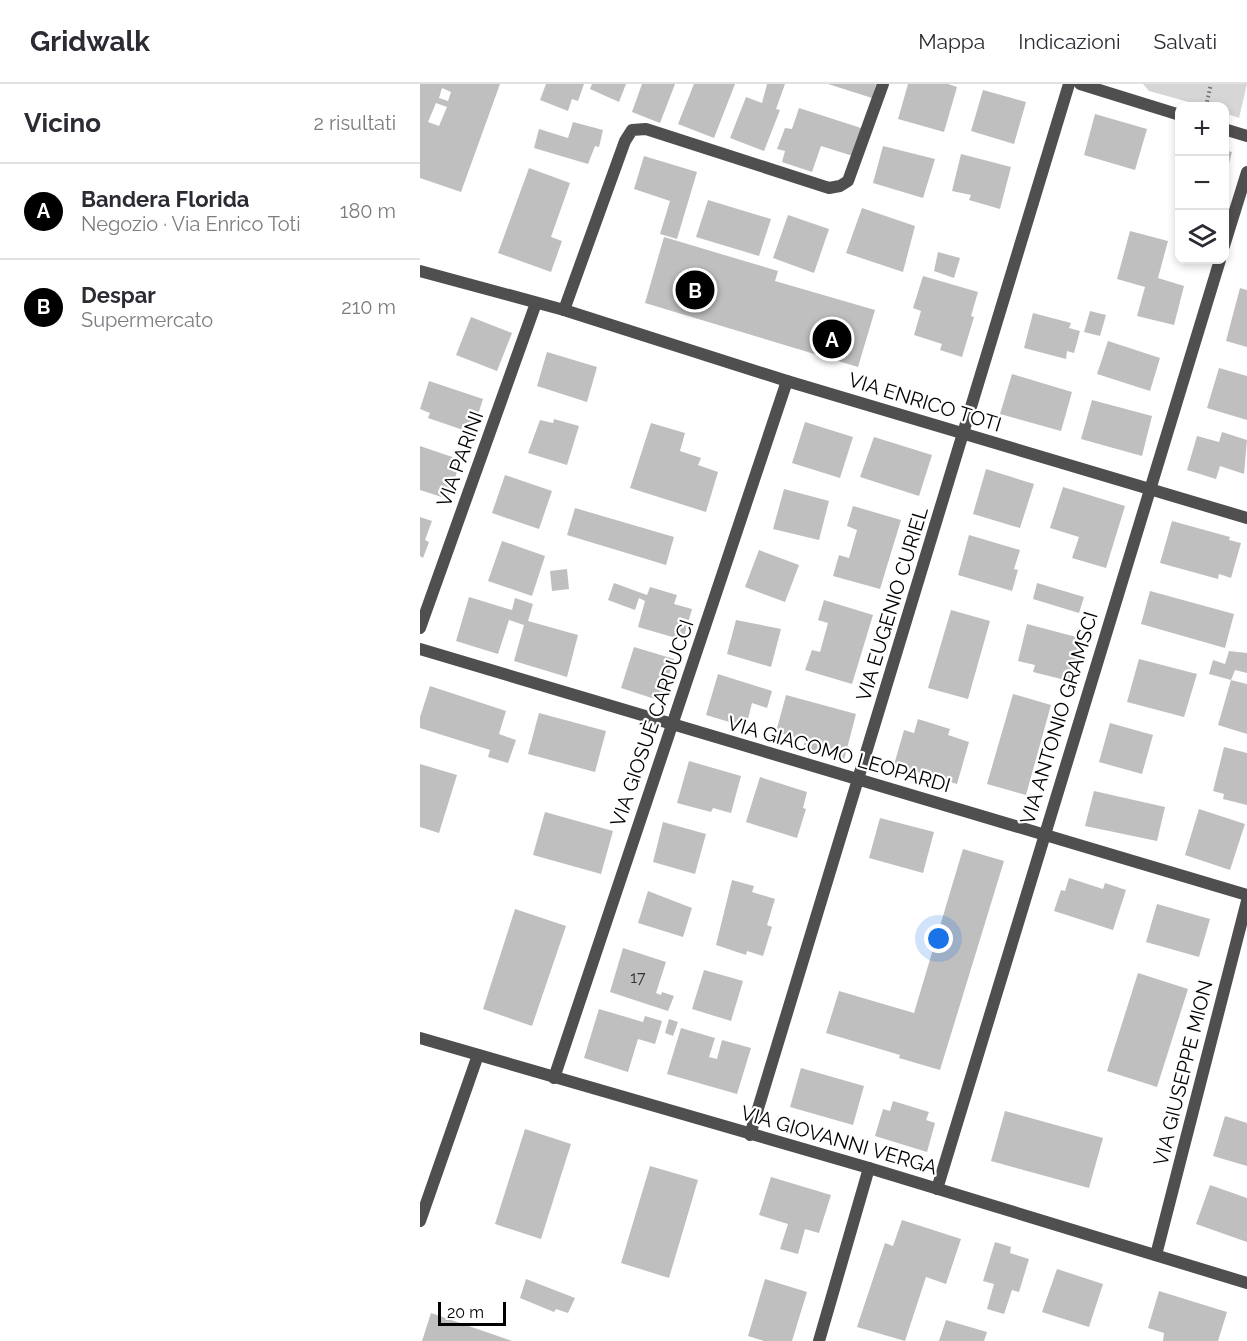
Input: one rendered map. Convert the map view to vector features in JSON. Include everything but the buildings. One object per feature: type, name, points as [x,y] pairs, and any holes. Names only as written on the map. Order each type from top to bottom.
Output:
[{"type":"street","points":[[564,310],[632,130],[646,129],[829,188],[840,186],[848,181],[883,84]]},
{"type":"street","name":"VIA EUGENIO CURIEL","points":[[750,1135],[1069,84]]},
{"type":"street","points":[[1080,84],[1114,89],[1175,113]]},
{"type":"street","points":[[1229,131],[1247,136]]},
{"type":"street","points":[[1229,230],[1247,172]]},
{"type":"street","name":"VIA ANTONIO GRAMSCI","points":[[937,1189],[1219,264]]},
{"type":"street","name":"VIA ENRICO TOTI","points":[[420,271],[564,310],[787,381],[1247,518]]},
{"type":"street","name":"VIA PARINI","points":[[420,628],[536,303]]},
{"type":"street","name":"VIA GIOSUÈ CARDUCCI","points":[[554,1078],[606,927],[670,724],[722,579],[787,381]]},
{"type":"street","name":"VIA GIACOMO LEOPARDI","points":[[420,649],[1247,896]]},
{"type":"street","name":"VIA GIUSEPPE MION","points":[[1156,1255],[1247,901]]},
{"type":"street","name":"VIA GIOVANNI VERGA","points":[[420,1038],[869,1168],[1247,1283]]},
{"type":"street","points":[[420,1221],[478,1055]]},
{"type":"street","points":[[819,1341],[869,1168]]},
{"type":"path","points":[[1207,102],[1211,84]]},
{"type":"shaded area","points":[[1143,84],[1247,84],[1239,118],[1229,114],[1229,102],[1189,102],[1149,91]]},
{"type":"place","name":"Despar","points":[[695,290]]},
{"type":"place","name":"Bandera Florida","points":[[832,339]]}]
